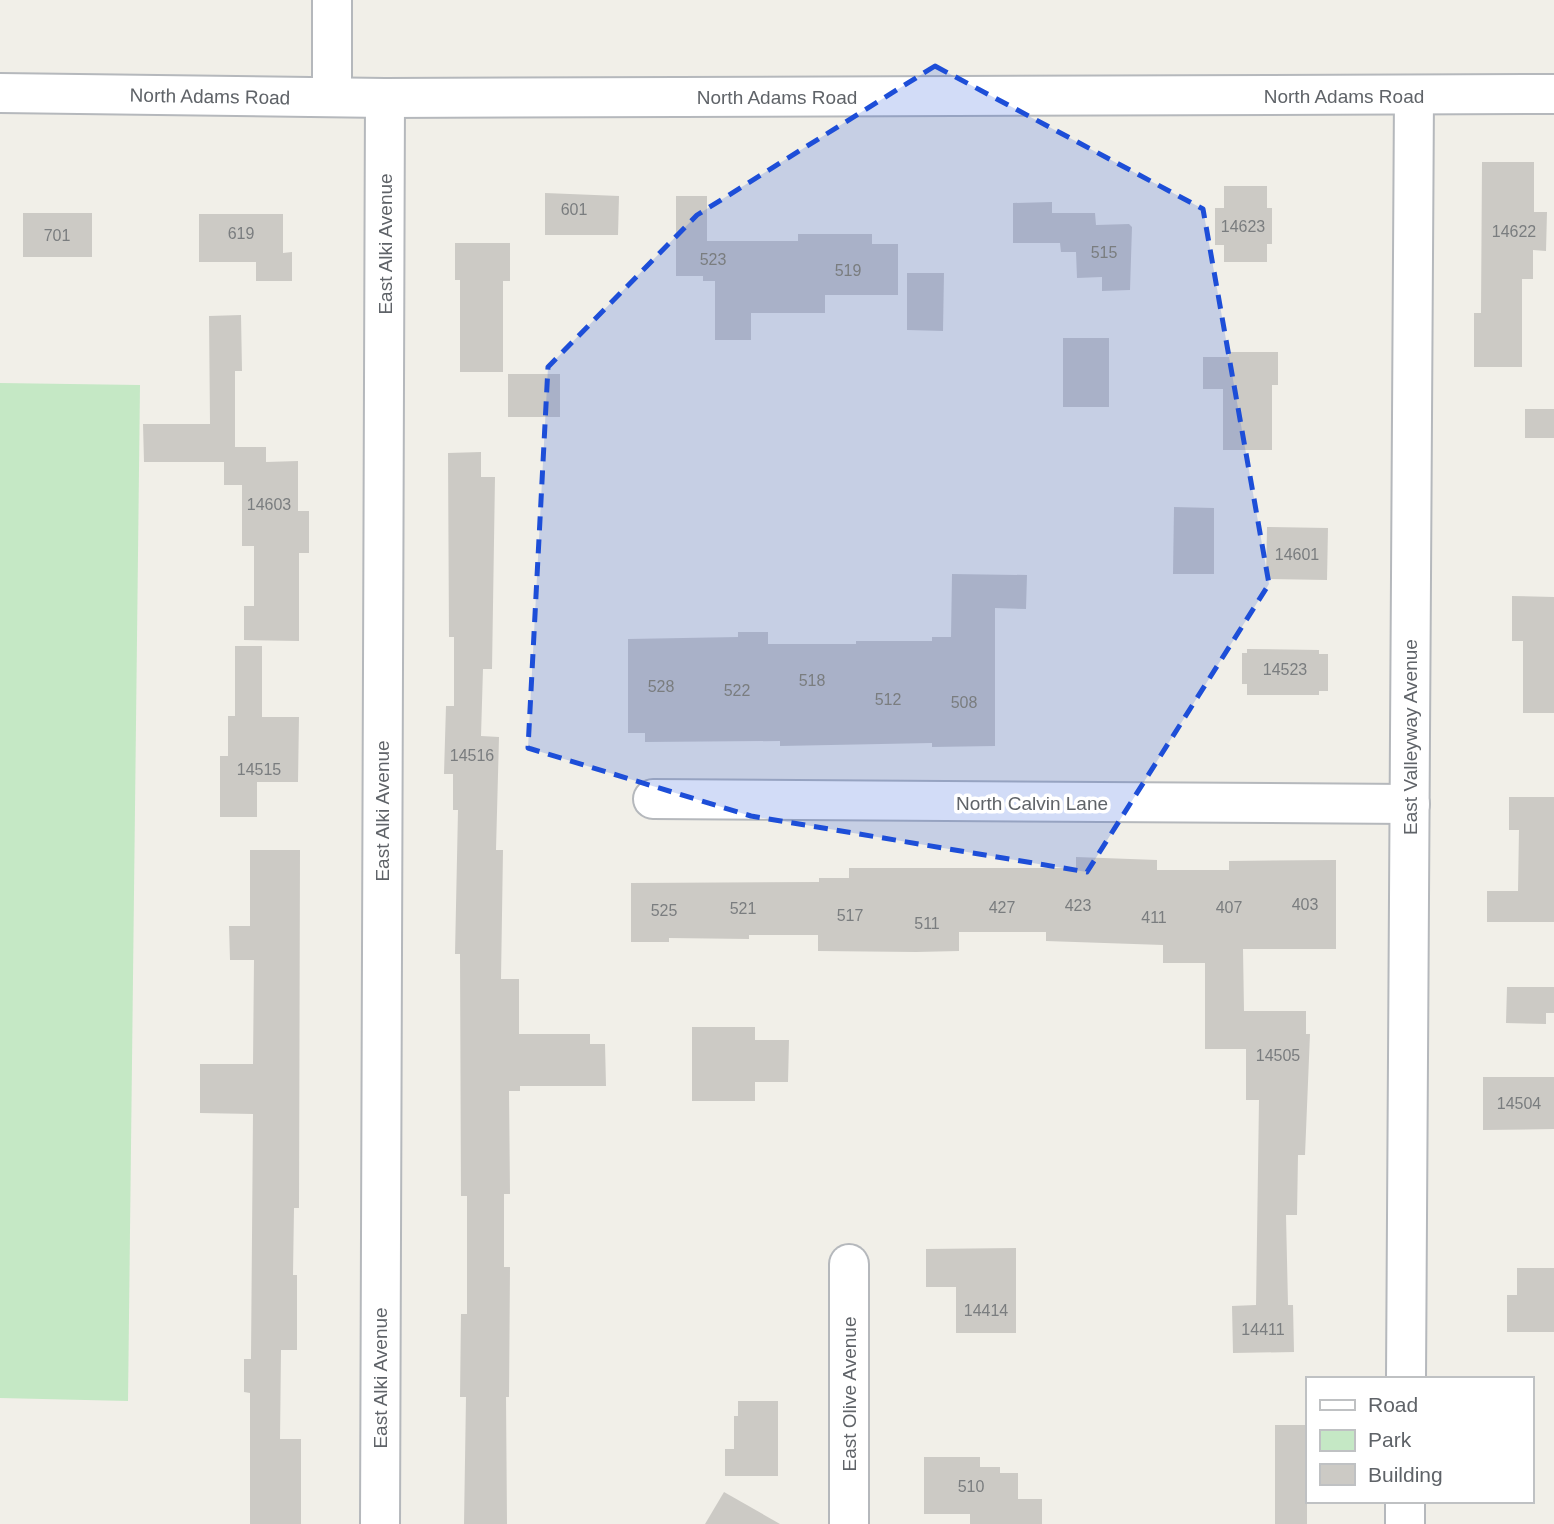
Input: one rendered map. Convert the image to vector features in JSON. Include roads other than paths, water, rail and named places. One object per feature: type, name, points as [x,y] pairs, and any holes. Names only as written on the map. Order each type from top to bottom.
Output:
[{"type":"street","points":[[332,0],[332,97]]},
{"type":"street","name":"North Adams Road","points":[[0,93],[385,98],[1554,94]]},
{"type":"street","name":"East Valleyway Avenue","points":[[1406,1377],[1414,96]]},
{"type":"street","name":"East Alki Avenue","points":[[380,1524],[385,98]]},
{"type":"street","name":"North Calvin Lane","points":[[653,799],[855,803],[1410,804]]},
{"type":"street","name":"East Olive Avenue","points":[[849,1264],[849,1524]]},
{"type":"street","points":[[1405,1503],[1405,1524]]}]
